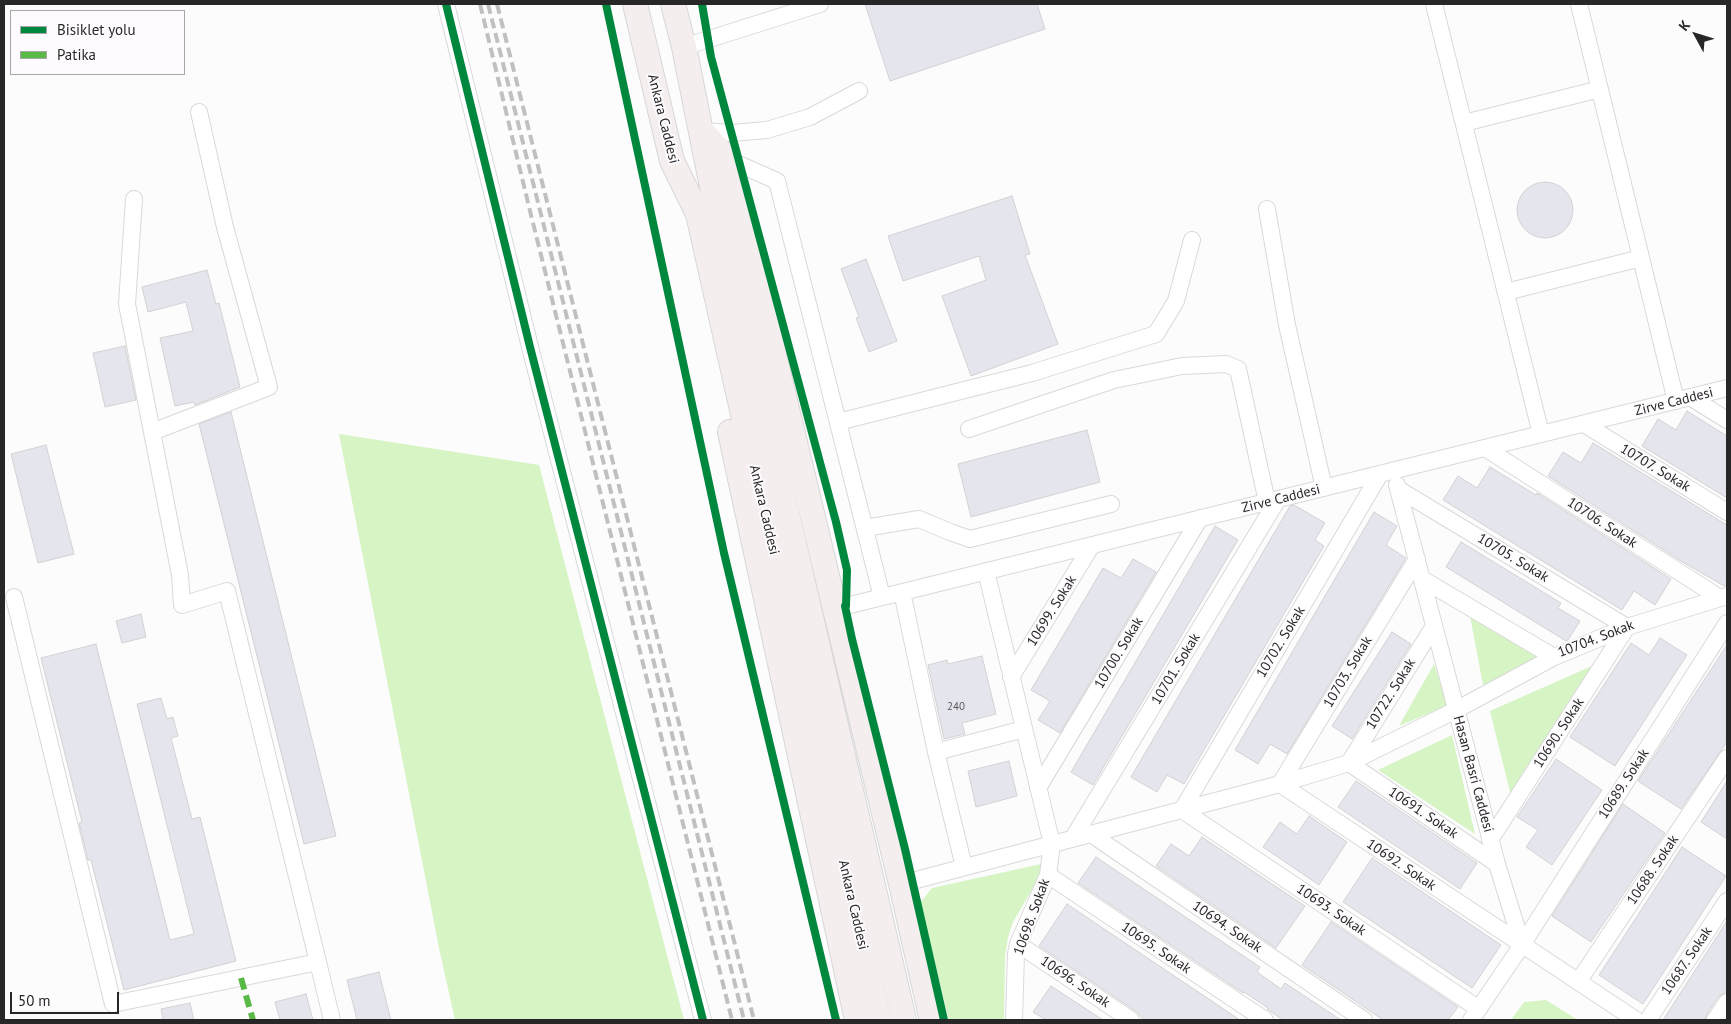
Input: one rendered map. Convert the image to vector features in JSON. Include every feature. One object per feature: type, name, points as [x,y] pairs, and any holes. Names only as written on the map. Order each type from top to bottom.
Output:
[{"type":"highway","name":"Ankara Caddesi","points":[[635,4],[672,161],[698,214],[879,1020]]},
{"type":"highway","name":"Ankara Caddesi","points":[[673,4],[702,131],[714,197],[904,1020]]},
{"type":"highway","points":[[702,131],[727,159],[932,1020]]},
{"type":"highway","points":[[672,161],[857,1020]]},
{"type":"street","points":[[446,4],[530,347],[703,1020]]},
{"type":"street","points":[[684,47],[820,4]]},
{"type":"street","points":[[1434,4],[1541,434]]},
{"type":"street","points":[[1579,4],[1641,258],[1683,399],[1727,420]]},
{"type":"street","points":[[1464,123],[1600,89]]},
{"type":"street","points":[[702,131],[732,133],[767,130],[810,117],[859,91]]},
{"type":"street","points":[[152,432],[269,387],[225,227],[199,112]]},
{"type":"street","points":[[727,159],[777,181],[882,597]]},
{"type":"street","points":[[134,199],[126,304],[180,575],[182,605],[227,591],[332,1020]]},
{"type":"street","points":[[1267,209],[1287,324],[1324,488]]},
{"type":"street","points":[[838,422],[1032,373],[1156,334],[1176,301],[1192,240]]},
{"type":"street","points":[[1506,292],[1641,258]]},
{"type":"street","points":[[969,429],[1114,380],[1182,366],[1226,364],[1238,369],[1273,500]]},
{"type":"street","name":"Zirve Caddesi","points":[[834,609],[1727,388]]},
{"type":"street","name":"10707. Sokak","points":[[1584,424],[1727,512]]},
{"type":"street","name":"10706. Sokak","points":[[1485,448],[1723,597]]},
{"type":"street","name":"Hasan Basri Caddesi","points":[[1387,472],[1398,489],[1490,840],[1522,945]]},
{"type":"street","name":"10702. Sokak","points":[[1182,810],[1387,472]]},
{"type":"street","name":"10705. Sokak","points":[[1398,489],[1627,627]]},
{"type":"street","name":"10701. Sokak","points":[[1073,838],[1273,500]]},
{"type":"street","points":[[865,528],[919,518],[970,539],[1111,504]]},
{"type":"street","name":"10700. Sokak","points":[[1038,788],[1200,518]]},
{"type":"street","name":"10699. Sokak","points":[[1011,676],[1092,545]]},
{"type":"street","name":"10703. Sokak","points":[[1280,784],[1416,559]]},
{"type":"street","points":[[986,571],[1052,844]]},
{"type":"street","name":"10704. Sokak","points":[[1422,579],[1554,657],[1627,627],[1723,597]]},
{"type":"street","points":[[902,592],[936,752],[964,867]]},
{"type":"street","points":[[14,597],[114,1004],[318,962]]},
{"type":"street","name":"10689. Sokak","points":[[1475,1015],[1522,945],[1727,623]]},
{"type":"street","name":"10722. Sokak","points":[[1349,763],[1434,626]]},
{"type":"street","name":"10690. Sokak","points":[[1490,840],[1627,627]]},
{"type":"street","points":[[901,884],[1280,784],[1349,763],[1456,710],[1554,657]]},
{"type":"street","points":[[936,752],[1024,729]]},
{"type":"street","name":"10688. Sokak","points":[[1578,982],[1727,758]]},
{"type":"street","name":"10691. Sokak","points":[[1349,763],[1497,864]]},
{"type":"street","name":"10692. Sokak","points":[[1280,784],[1522,945]]},
{"type":"street","name":"10693. Sokak","points":[[1182,810],[1475,1015]]},
{"type":"street","name":"10694. Sokak","points":[[1091,834],[1364,1020]]},
{"type":"street","name":"10698. Sokak","points":[[1014,1020],[1015,966],[1018,944],[1048,875],[1052,844]]},
{"type":"street","name":"10695. Sokak","points":[[1048,875],[1265,1020]]},
{"type":"street","name":"10687. Sokak","points":[[1648,1020],[1727,901]]},
{"type":"street","name":"10696. Sokak","points":[[1018,944],[1131,1020]]},
{"type":"street","points":[[1522,945],[1636,1020]]},
{"type":"street","points":[[1715,1020],[1727,1002]]},
{"type":"green space","points":[[339,434],[539,465],[684,1020],[455,1020],[439,948]]},
{"type":"green space","points":[[1470,616],[1540,659],[1483,685]]},
{"type":"green space","points":[[1601,662],[1512,800],[1490,711]]},
{"type":"green space","points":[[1434,664],[1448,705],[1399,726]]},
{"type":"green space","points":[[1452,735],[1475,834],[1378,770]]},
{"type":"green space","points":[[1041,864],[1042,873],[1013,922],[1008,937],[1005,957],[1004,1020],[949,1020],[920,903],[932,888]]},
{"type":"green space","points":[[1546,1000],[1578,1020],[1511,1020],[1524,1002]]},
{"type":"building","points":[[865,4],[1037,4],[1045,29],[890,81]]},
{"type":"building","points":[[1545,182],[1556,184],[1565,190],[1571,199],[1573,210],[1571,221],[1565,230],[1556,236],[1545,238],[1534,236],[1525,230],[1519,221],[1517,210],[1519,199],[1525,190],[1534,184]]},
{"type":"building","points":[[1012,196],[1030,254],[1025,255],[1058,344],[971,376],[942,296],[986,280],[979,256],[903,281],[888,236]]},
{"type":"building","points":[[866,259],[897,341],[869,352],[856,318],[859,317],[841,269]]},
{"type":"building","points":[[207,270],[216,304],[219,303],[240,387],[195,405],[194,402],[175,406],[160,338],[193,331],[186,302],[148,312],[142,287]]},
{"type":"building","points":[[125,346],[136,400],[105,407],[93,353]]},
{"type":"building","points":[[1687,411],[1727,436],[1727,498],[1642,446],[1658,419],[1676,430]]},
{"type":"building","points":[[231,412],[336,836],[304,844],[199,424]]},
{"type":"building","points":[[1087,430],[1100,482],[971,517],[958,464]]},
{"type":"building","points":[[1593,443],[1727,525],[1727,586],[1681,561],[1548,476],[1563,452],[1581,463]]},
{"type":"building","points":[[46,445],[74,554],[38,563],[11,454]]},
{"type":"building","points":[[1490,467],[1536,495],[1537,493],[1671,579],[1655,605],[1634,591],[1622,610],[1443,500],[1458,476],[1477,488]]},
{"type":"building","points":[[1294,505],[1325,523],[1315,540],[1324,546],[1184,784],[1167,775],[1157,792],[1131,777],[1290,506]]},
{"type":"building","points":[[1374,512],[1397,526],[1386,545],[1406,558],[1287,754],[1270,744],[1258,764],[1235,750]]},
{"type":"building","points":[[1215,526],[1238,540],[1093,785],[1071,772]]},
{"type":"building","points":[[1461,542],[1561,603],[1558,608],[1580,621],[1568,640],[1566,641],[1446,567]]},
{"type":"building","points":[[1133,559],[1156,572],[1060,733],[1038,720],[1050,701],[1031,690],[1103,568],[1121,578]]},
{"type":"building","points":[[141,614],[146,637],[122,643],[116,621]]},
{"type":"building","points":[[1392,632],[1411,644],[1352,739],[1332,726]]},
{"type":"building","points":[[1660,638],[1687,655],[1615,766],[1570,737],[1631,643],[1649,655]]},
{"type":"building","points":[[96,644],[170,940],[194,934],[137,704],[161,698],[167,719],[173,717],[178,736],[171,738],[192,819],[200,817],[236,961],[124,990],[91,860],[88,860],[79,823],[82,822],[41,658]]},
{"type":"building","points":[[1727,645],[1727,742],[1681,809],[1638,781]]},
{"type":"building","points":[[982,656],[996,714],[962,723],[965,734],[944,739],[928,665],[947,660],[948,664]]},
{"type":"building","points":[[1556,759],[1602,790],[1552,865],[1526,847],[1538,830],[1517,817]]},
{"type":"building","points":[[1009,761],[1017,796],[976,807],[968,771]]},
{"type":"building","points":[[1356,781],[1477,863],[1460,889],[1338,807]]},
{"type":"building","points":[[1727,781],[1727,839],[1701,822]]},
{"type":"building","points":[[1623,804],[1665,833],[1591,942],[1552,916]]},
{"type":"building","points":[[1309,816],[1347,842],[1319,885],[1263,847],[1280,822],[1297,834]]},
{"type":"building","points":[[1202,837],[1305,906],[1276,948],[1156,866],[1171,844],[1189,856]]},
{"type":"building","points":[[1682,847],[1726,876],[1643,1004],[1599,975]]},
{"type":"building","points":[[1096,857],[1260,967],[1257,972],[1281,989],[1285,983],[1341,1020],[1283,1020],[1268,1008],[1078,883]]},
{"type":"building","points":[[1372,858],[1501,945],[1472,988],[1343,902]]},
{"type":"building","points":[[1067,904],[1240,1020],[1144,1020],[1137,1012],[1039,946]]},
{"type":"building","points":[[1727,921],[1727,992],[1719,996],[1705,1020],[1663,1020]]},
{"type":"building","points":[[1331,922],[1458,1007],[1448,1020],[1383,1020],[1302,965]]},
{"type":"building","points":[[379,972],[391,1020],[357,1020],[347,980]]},
{"type":"building","points":[[1051,986],[1103,1020],[1046,1020],[1033,1012]]},
{"type":"building","points":[[306,994],[313,1020],[280,1020],[275,1002]]},
{"type":"building","points":[[190,1003],[194,1020],[163,1020],[161,1009]]},
{"type":"railway","points":[[480,4],[732,1020]]},
{"type":"railway","points":[[488,4],[744,1020]]},
{"type":"railway","points":[[497,4],[754,1020]]},
{"type":"marked path","points":[[241,978],[253,1020]]},
{"type":"cycle path","points":[[446,4],[530,347],[703,1020]]},
{"type":"cycle path","points":[[606,4],[724,553],[836,1020]]},
{"type":"cycle path","points":[[702,4],[711,57],[836,522],[847,570],[845,606],[852,639],[905,849],[944,1020]]}]
